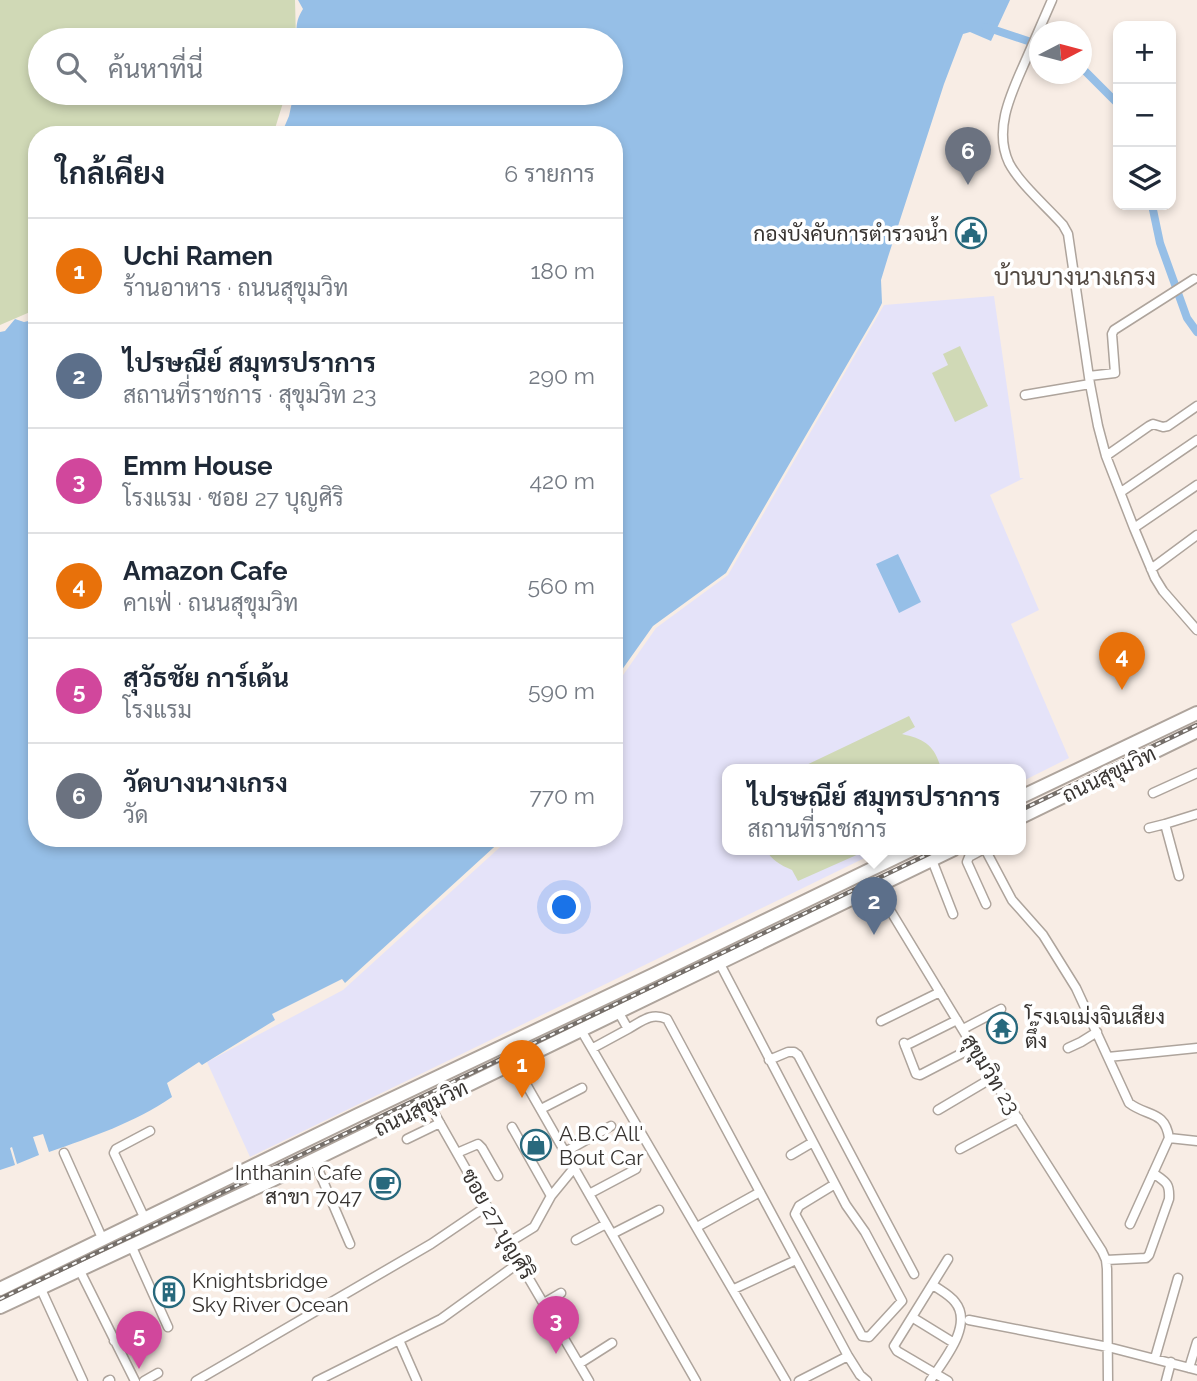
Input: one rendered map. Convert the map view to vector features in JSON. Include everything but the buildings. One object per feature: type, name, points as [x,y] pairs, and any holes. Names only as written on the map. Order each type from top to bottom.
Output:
[{"type":"highway","name":"ถนนสุขุมวิท","points":[[1026,795],[1197,713]]},
{"type":"highway","name":"ถนนสุขุมวิท","points":[[1026,815],[1197,731]]},
{"type":"highway","name":"ถนนสุขุมวิท","points":[[0,1289],[901,855]]},
{"type":"highway","name":"ถนนสุขุมวิท","points":[[0,1307],[314,1160],[942,855]]},
{"type":"highway","points":[[679,962],[682,982]]},
{"type":"highway","points":[[653,975],[669,988]]},
{"type":"highway","points":[[200,1193],[208,1210]]},
{"type":"street","points":[[1050,4],[1011,94],[1003,128],[1005,154],[1016,174],[1063,225],[1068,234],[1090,380],[1106,456],[1151,569],[1163,591],[1197,630]]},
{"type":"street","points":[[1025,395],[1115,373],[1112,332],[1193,280]]},
{"type":"street","points":[[1106,456],[1149,426],[1168,426],[1197,406]]},
{"type":"street","points":[[1121,492],[1197,440]]},
{"type":"street","points":[[1134,528],[1197,485]]},
{"type":"street","points":[[1151,569],[1197,536]]},
{"type":"street","points":[[1153,793],[1197,773]]},
{"type":"street","points":[[1149,828],[1197,814]]},
{"type":"street","points":[[1165,824],[1179,876]]},
{"type":"street","points":[[973,855],[967,862],[986,904]]},
{"type":"street","points":[[988,855],[1012,900],[1043,935],[1076,988],[1129,1103],[1137,1109],[1158,1116],[1167,1129],[1169,1138],[1130,1224]]},
{"type":"street","points":[[932,860],[953,914]]},
{"type":"street","name":"สุขุมวิท 23","points":[[876,887],[1106,1260]]},
{"type":"street","points":[[719,962],[853,1218],[864,1232],[902,1301],[869,1337],[862,1336],[795,1214],[799,1206],[835,1184]]},
{"type":"street","points":[[881,1021],[940,992]]},
{"type":"street","points":[[963,1029],[1001,1009]]},
{"type":"street","points":[[619,1013],[628,1029]]},
{"type":"street","points":[[593,1048],[652,1016],[667,1019],[848,1356],[867,1381]]},
{"type":"street","points":[[957,1020],[904,1045],[916,1074],[920,1075],[974,1047]]},
{"type":"street","points":[[581,1030],[786,1381]]},
{"type":"street","points":[[1068,1048],[1097,1032]]},
{"type":"street","points":[[1108,1057],[1197,1048]]},
{"type":"street","points":[[769,1060],[788,1052],[798,1055],[914,1275]]},
{"type":"street","points":[[514,1063],[696,1381]]},
{"type":"street","points":[[938,1110],[992,1077]]},
{"type":"street","points":[[541,1109],[582,1088]]},
{"type":"street","name":"ซอย 27 บุญศิริ","points":[[429,1104],[589,1381]]},
{"type":"street","points":[[960,1149],[1018,1118]]},
{"type":"street","points":[[407,1139],[440,1123]]},
{"type":"street","points":[[565,1152],[611,1126]]},
{"type":"street","points":[[512,1127],[551,1196]]},
{"type":"street","points":[[145,1219],[114,1153],[116,1149],[150,1131]]},
{"type":"street","points":[[1169,1138],[1197,1142]]},
{"type":"street","points":[[791,1156],[813,1142]]},
{"type":"street","points":[[457,1153],[478,1144],[498,1177]]},
{"type":"street","points":[[64,1153],[103,1240]]},
{"type":"street","points":[[314,1160],[350,1244]]},
{"type":"street","points":[[508,1243],[534,1227],[551,1196],[574,1168]]},
{"type":"street","points":[[589,1194],[636,1169]]},
{"type":"street","points":[[1108,1381],[1106,1260],[1146,1258],[1149,1255],[1170,1189],[1167,1182],[1153,1173]]},
{"type":"street","points":[[697,1227],[760,1192]]},
{"type":"street","points":[[196,1381],[431,1244],[487,1206]]},
{"type":"street","points":[[612,1234],[659,1210]]},
{"type":"street","points":[[576,1240],[606,1224]]},
{"type":"street","points":[[131,1245],[168,1327]]},
{"type":"street","points":[[948,1259],[894,1346],[932,1377],[948,1381]]},
{"type":"street","points":[[734,1289],[796,1260]]},
{"type":"street","points":[[317,1381],[441,1320],[520,1262]]},
{"type":"street","points":[[79,1269],[135,1381]]},
{"type":"street","points":[[1154,1358],[1178,1278]]},
{"type":"street","points":[[932,1377],[962,1326],[957,1304],[933,1285]]},
{"type":"street","points":[[40,1287],[83,1381]]},
{"type":"street","points":[[544,1303],[561,1293]]},
{"type":"street","points":[[915,1319],[954,1343]]},
{"type":"street","points":[[969,1320],[1108,1347],[1193,1369],[1197,1342]]},
{"type":"street","points":[[114,1340],[144,1327]]},
{"type":"street","points":[[399,1340],[417,1381]]},
{"type":"street","points":[[579,1364],[612,1343]]},
{"type":"street","points":[[799,1381],[848,1356]]},
{"type":"street","points":[[1166,1381],[1171,1362]]},
{"type":"street","points":[[335,1372],[339,1381]]},
{"type":"street","points":[[144,1381],[158,1373]]},
{"type":"shaded area","points":[[994,296],[1020,478],[1024,478],[990,495],[1039,610],[1011,624],[1069,758],[1026,780],[1026,764],[722,764],[722,855],[871,855],[250,1157],[207,1062],[343,990],[500,847],[623,847],[623,675],[656,628],[728,575],[884,305]]},
{"type":"green space","points":[[0,0],[295,0],[296,28],[28,28],[28,105],[282,105],[276,126],[28,126],[28,313],[0,325]]},
{"type":"green space","points":[[960,346],[988,406],[955,422],[932,373],[948,365],[943,354]]},
{"type":"green space","points":[[909,716],[915,727],[902,734],[928,744],[939,764],[808,764]]},
{"type":"green space","points":[[856,855],[798,881],[792,870],[770,856]]},
{"type":"water","points":[[298,0],[1010,0],[991,41],[970,32],[963,34],[944,84],[881,280],[882,303],[877,313],[726,573],[653,626],[623,668],[623,126],[285,126],[291,105],[623,105],[623,28],[297,28],[303,9]]},
{"type":"water","points":[[15,319],[28,321],[28,847],[494,847],[345,983],[342,979],[272,1014],[275,1020],[167,1083],[172,1097],[128,1122],[49,1152],[43,1134],[33,1137],[39,1155],[17,1164],[12,1147],[10,1148],[15,1165],[0,1170],[0,332],[5,331]]},
{"type":"water","points":[[898,554],[921,602],[899,613],[876,564]]},
{"type":"waterway","points":[[986,27],[1029,41]]},
{"type":"waterway","points":[[1092,78],[1113,99]]},
{"type":"waterway","points":[[1153,210],[1160,243],[1187,318],[1197,332]]},
{"type":"railway","points":[[1026,808],[1197,725]]},
{"type":"railway","points":[[0,1299],[926,855]]},
{"type":"place","name":"วัดบางนางเกรง","points":[[968,185]]},
{"type":"place","name":"กองบังคับการตำรวจน้ำ","points":[[971,233]]},
{"type":"place","name":"Amazon Cafe","points":[[1122,690]]},
{"type":"place","name":"ไปรษณีย์ สมุทรปราการ","points":[[874,935]]},
{"type":"place","name":"โรงเจเม่งจินเสียง ตึ๊ง","points":[[1002,1028]]},
{"type":"place","name":"Uchi Ramen","points":[[522,1098]]},
{"type":"place","name":"A.B.C All' Bout Car","points":[[536,1145]]},
{"type":"place","name":"Inthanin Cafe สาขา 7047","points":[[385,1184]]},
{"type":"place","name":"Knightsbridge Sky River Ocean","points":[[169,1292]]},
{"type":"place","name":"Emm House","points":[[556,1354]]},
{"type":"place","name":"สุวัธชัย การ์เด้น","points":[[139,1369]]},
{"type":"district","name":"บ้านบางนางเกรง","points":[[1075,276]]}]
